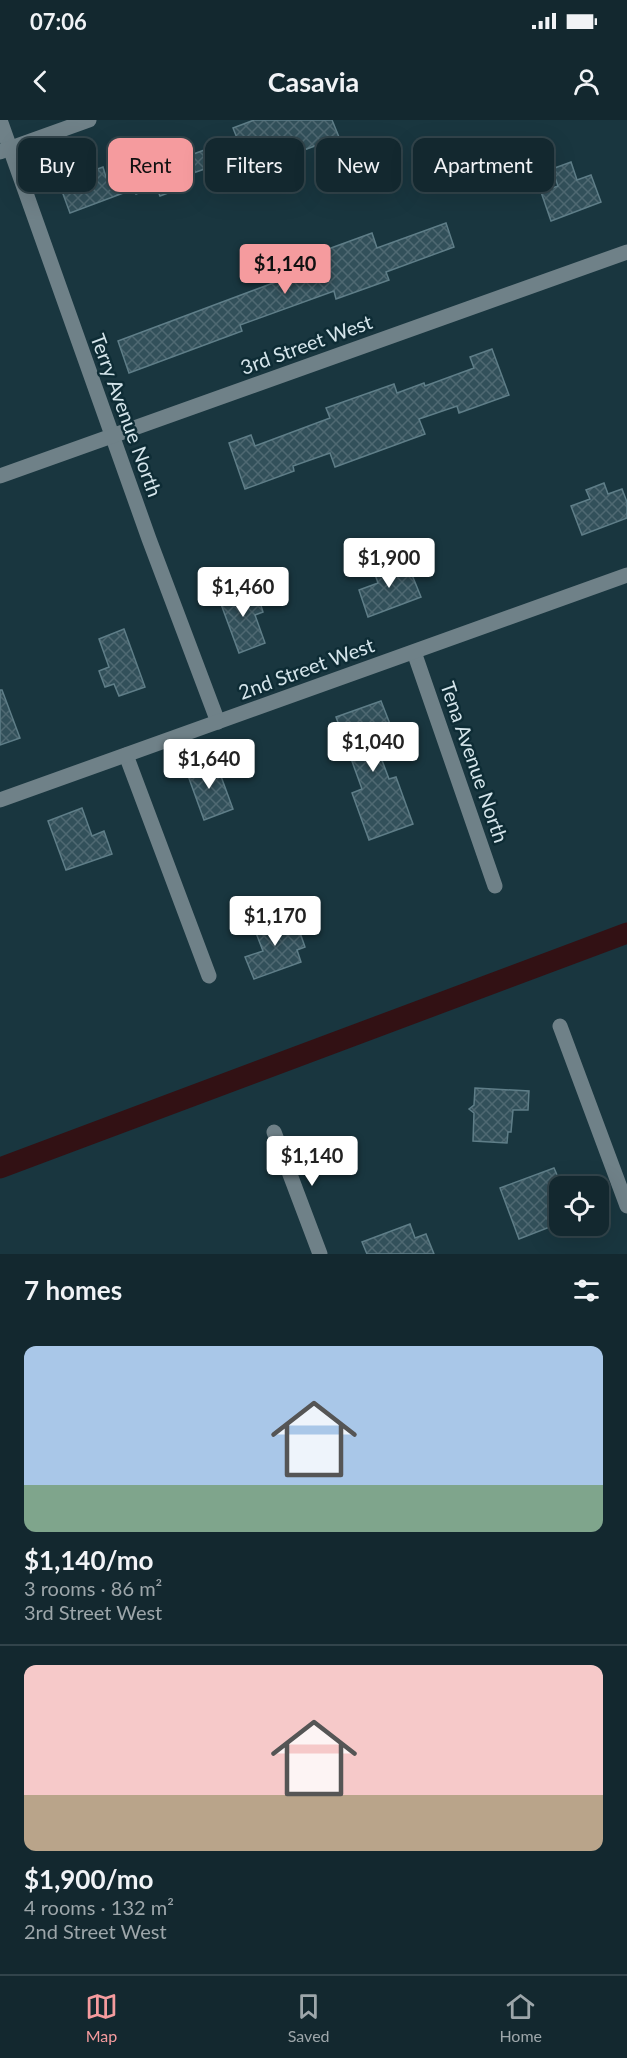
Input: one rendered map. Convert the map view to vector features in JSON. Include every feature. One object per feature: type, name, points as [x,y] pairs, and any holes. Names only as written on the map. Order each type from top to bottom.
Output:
[{"type":"street","name":"Terry Avenue North","points":[[0,120],[5,150],[218,722]]},
{"type":"street","points":[[5,150],[89,120]]},
{"type":"street","name":"3rd Street West","points":[[0,476],[627,252]]},
{"type":"street","name":"2nd Street West","points":[[0,800],[627,575]]},
{"type":"street","name":"Tena Avenue North","points":[[414,652],[495,886]]},
{"type":"street","points":[[126,755],[209,976]]},
{"type":"street","points":[[560,1026],[627,1206]]},
{"type":"street","points":[[274,1132],[320,1254]]},
{"type":"building","points":[[254,120],[332,120],[339,137],[316,138],[316,146],[304,150],[304,138],[237,138],[233,128]]},
{"type":"building","points":[[205,150],[205,169],[193,173],[193,154]]},
{"type":"building","points":[[571,162],[577,180],[591,175],[601,202],[551,221],[541,192],[554,192],[554,187],[558,186],[554,168]]},
{"type":"building","points":[[103,167],[106,177],[108,176],[108,192],[126,192],[70,213],[62,192],[96,192],[96,170]]},
{"type":"building","points":[[158,192],[171,192],[160,196]]},
{"type":"building","points":[[446,223],[454,247],[386,272],[389,280],[336,299],[334,291],[240,325],[242,331],[129,373],[118,341],[324,264],[320,252],[372,233],[377,248]]},
{"type":"building","points":[[492,349],[509,395],[459,413],[457,406],[419,419],[425,434],[335,467],[330,453],[293,466],[294,471],[245,489],[229,443],[251,435],[255,446],[330,418],[326,408],[394,384],[397,393],[424,383],[425,386],[474,368],[470,357]]},
{"type":"building","points":[[604,483],[608,494],[622,489],[627,502],[627,518],[582,535],[571,506],[590,499],[586,490]]},
{"type":"building","points":[[392,558],[398,574],[410,570],[421,597],[368,617],[359,590],[378,583],[372,566]]},
{"type":"building","points":[[245,586],[250,599],[258,596],[263,612],[255,615],[265,643],[239,653],[218,596]]},
{"type":"building","points":[[124,629],[145,687],[119,696],[114,684],[105,687],[99,671],[109,667],[99,639]]},
{"type":"building","points":[[0,690],[2,690],[20,738],[0,745]]},
{"type":"building","points":[[381,701],[390,724],[371,731],[389,779],[396,777],[413,824],[369,840],[352,793],[362,789],[336,717]]},
{"type":"building","points":[[215,760],[233,809],[204,820],[186,770]]},
{"type":"building","points":[[82,808],[92,836],[104,831],[112,854],[66,870],[48,821]]},
{"type":"building","points":[[283,915],[289,930],[298,927],[305,947],[297,950],[301,962],[254,979],[245,957],[263,951],[253,925]]},
{"type":"building","points":[[475,1088],[529,1091],[528,1110],[513,1110],[511,1132],[508,1132],[507,1143],[473,1141],[474,1113],[469,1109],[474,1105]]},
{"type":"building","points":[[554,1168],[557,1176],[549,1176],[549,1227],[519,1239],[500,1188]]},
{"type":"building","points":[[410,1224],[415,1238],[426,1234],[434,1254],[367,1254],[362,1242]]},
{"type":"waterway","points":[[0,1168],[627,933]]}]
